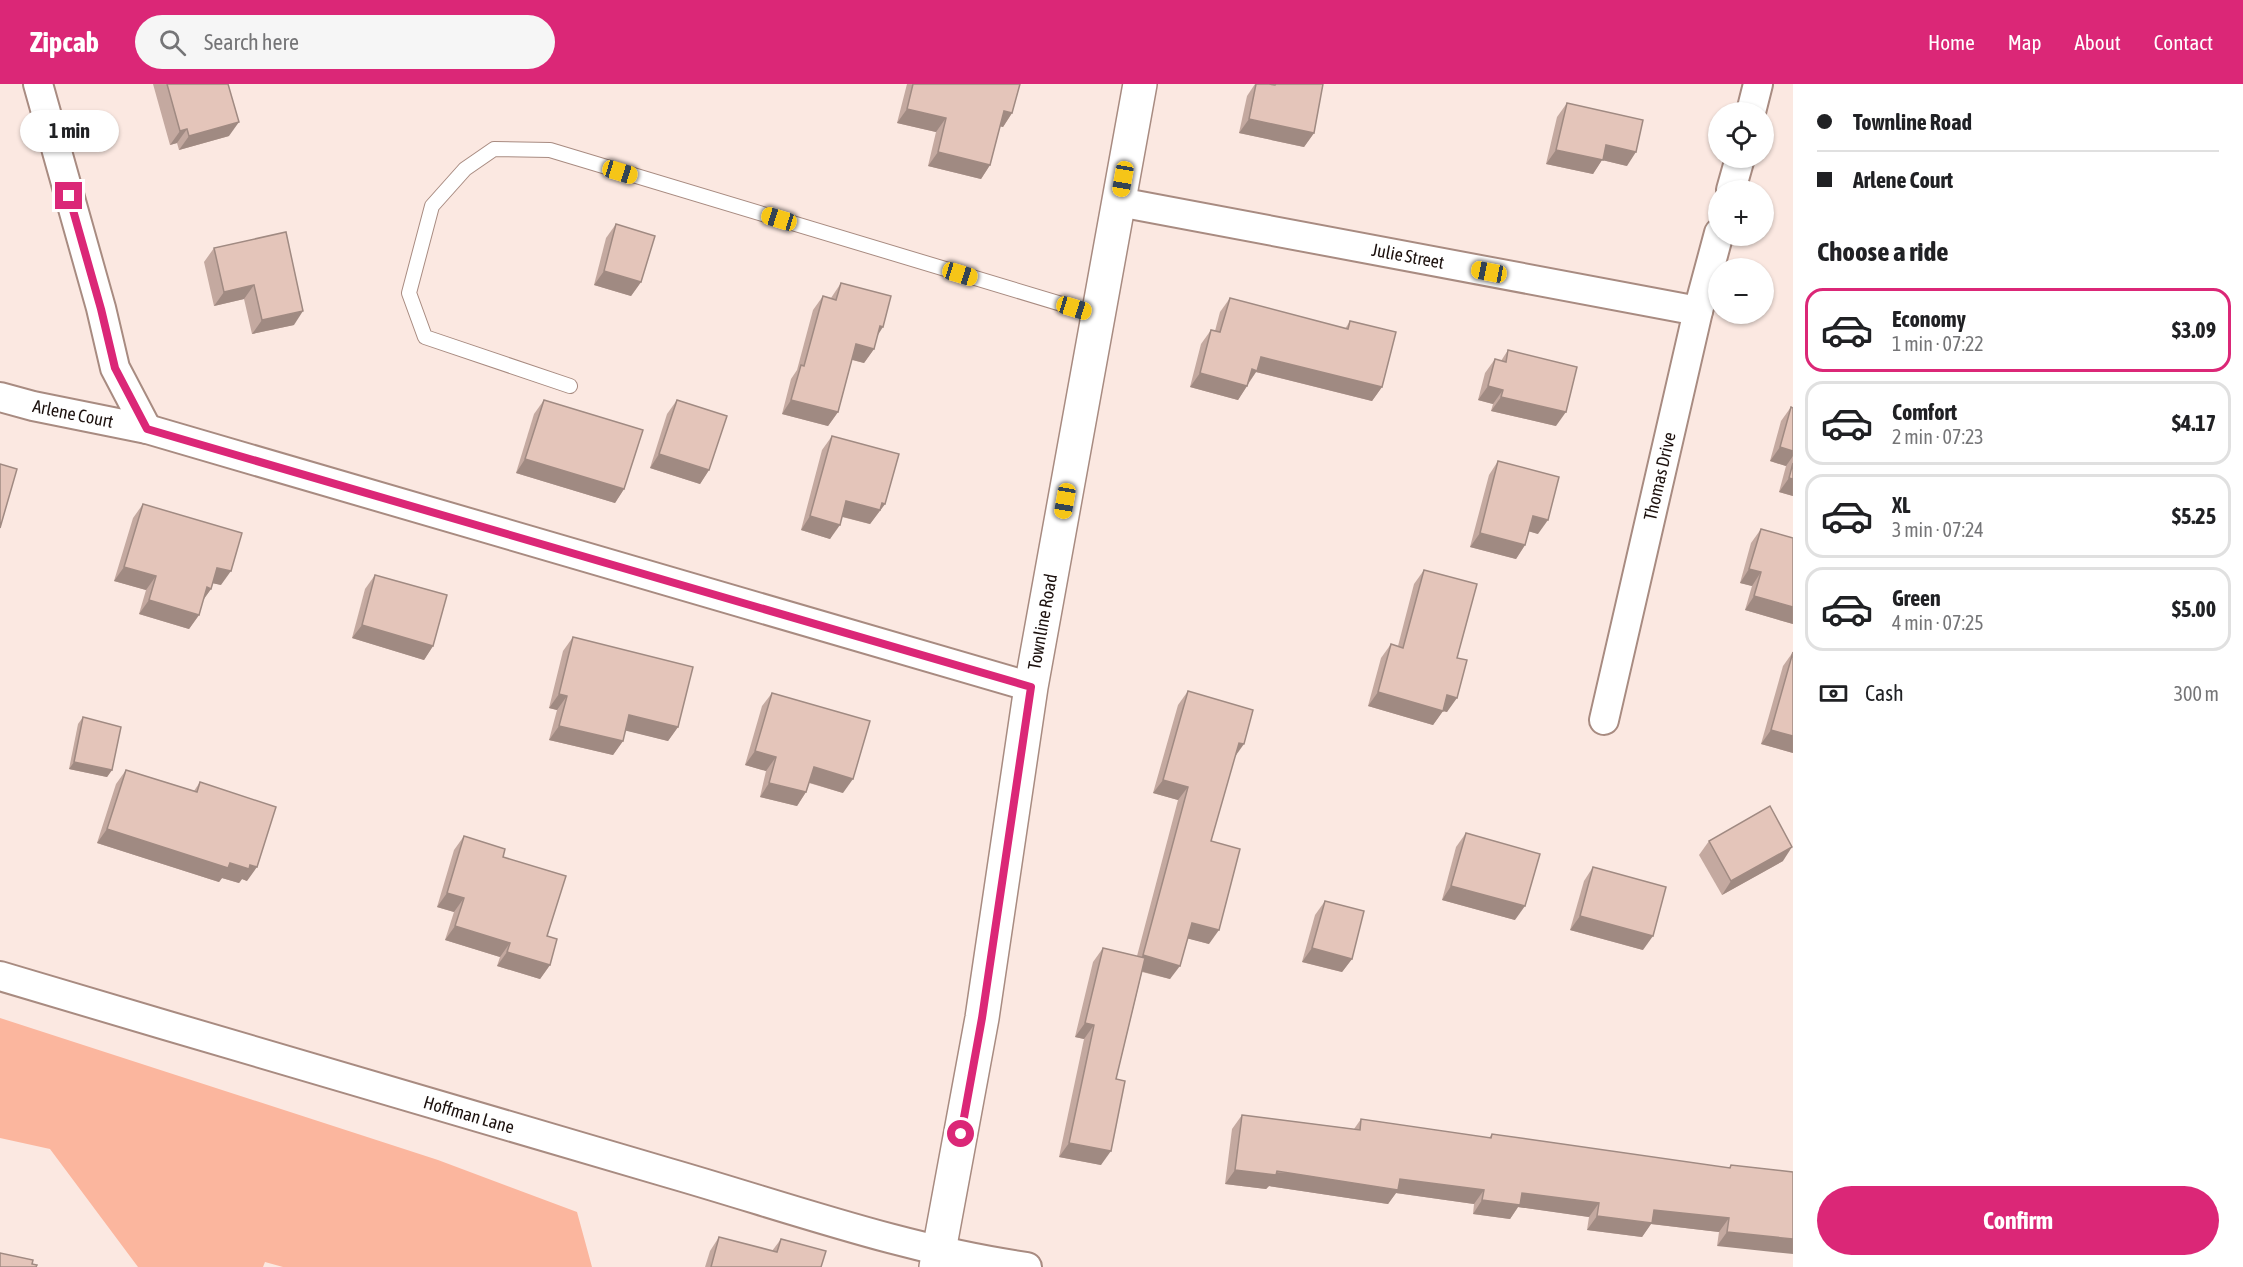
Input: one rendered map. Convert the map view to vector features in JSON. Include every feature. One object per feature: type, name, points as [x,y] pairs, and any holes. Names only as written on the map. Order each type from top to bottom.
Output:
[{"type":"street","name":"Arlene Court","points":[[38,84],[101,309],[115,368],[147,429]]},
{"type":"street","name":"Townline Road","points":[[938,1258],[982,1018],[1031,687],[1140,84]]},
{"type":"street","points":[[1754,102],[1758,84]]},
{"type":"street","name":"Julie Street","points":[[1119,202],[1698,311]]},
{"type":"street","name":"Thomas Drive","points":[[1604,720],[1698,311],[1716,246]]},
{"type":"street","name":"Arlene Court","points":[[0,397],[147,429],[1031,687]]},
{"type":"street","name":"Hoffman Lane","points":[[0,976],[938,1258],[987,1261],[1027,1267]]},
{"type":"lane","points":[[570,386],[425,337],[409,293],[432,206],[465,169],[494,149],[550,150],[1098,315]]},
{"type":"shaded area","points":[[0,1018],[438,1160],[577,1212],[592,1267],[283,1267],[265,1262],[263,1267],[138,1267],[50,1149],[0,1138]]},
{"type":"building","points":[[167,84],[228,84],[239,122],[189,136],[187,129],[180,131]]},
{"type":"building","points":[[913,84],[1020,84],[1012,113],[1004,111],[990,165],[938,152],[946,118],[907,109]]},
{"type":"building","points":[[1256,84],[1323,84],[1314,133],[1249,119]]},
{"type":"building","points":[[1567,103],[1643,120],[1636,152],[1606,145],[1603,160],[1556,150]]},
{"type":"building","points":[[616,224],[655,236],[641,282],[604,271]]},
{"type":"building","points":[[286,232],[303,311],[262,320],[254,285],[224,292],[214,248]]},
{"type":"building","points":[[841,283],[891,296],[883,327],[880,326],[874,349],[856,344],[838,412],[791,400],[801,365],[804,366],[823,296],[836,300]]},
{"type":"building","points":[[1230,298],[1348,329],[1350,321],[1396,332],[1382,387],[1261,357],[1257,371],[1252,369],[1247,386],[1200,373],[1211,330],[1220,332]]},
{"type":"building","points":[[1508,350],[1577,367],[1566,412],[1501,397],[1503,390],[1488,386],[1495,359],[1506,362]]},
{"type":"building","points":[[544,400],[643,430],[624,489],[525,459]]},
{"type":"building","points":[[677,400],[727,416],[709,470],[659,454]]},
{"type":"building","points":[[1791,407],[1793,408],[1793,451],[1780,447]]},
{"type":"building","points":[[832,436],[899,454],[885,504],[882,503],[880,510],[846,501],[840,525],[810,516]]},
{"type":"building","points":[[1498,461],[1559,477],[1548,520],[1533,516],[1525,545],[1480,533]]},
{"type":"building","points":[[1793,463],[1793,479],[1789,478]]},
{"type":"building","points":[[0,464],[17,469],[0,528]]},
{"type":"building","points":[[143,504],[242,533],[231,571],[217,568],[211,589],[207,587],[199,615],[149,600],[156,576],[124,567]]},
{"type":"building","points":[[1761,529],[1793,538],[1793,607],[1754,596],[1761,572],[1749,569]]},
{"type":"building","points":[[1424,570],[1477,584],[1457,658],[1467,660],[1457,698],[1447,695],[1443,711],[1378,692],[1391,644],[1403,648]]},
{"type":"building","points":[[375,575],[447,595],[433,646],[362,625]]},
{"type":"building","points":[[573,637],[693,667],[678,727],[629,715],[623,741],[559,726],[567,696],[559,694]]},
{"type":"building","points":[[1793,652],[1793,736],[1771,730]]},
{"type":"building","points":[[1188,691],[1253,710],[1244,744],[1239,743],[1211,841],[1240,849],[1219,930],[1192,923],[1180,966],[1143,955],[1188,787],[1163,780]]},
{"type":"building","points":[[772,693],[870,721],[853,779],[814,767],[806,792],[769,783],[776,757],[755,751]]},
{"type":"building","points":[[83,717],[121,727],[112,770],[74,762]]},
{"type":"building","points":[[126,770],[197,792],[200,782],[276,807],[257,867],[250,865],[249,869],[230,863],[228,868],[107,829]]},
{"type":"building","points":[[1770,806],[1792,847],[1731,881],[1709,841]]},
{"type":"building","points":[[1466,833],[1540,854],[1525,906],[1451,886]]},
{"type":"building","points":[[464,836],[505,849],[503,857],[566,876],[547,936],[557,939],[550,965],[507,952],[510,943],[455,926],[464,898],[447,893]]},
{"type":"building","points":[[1593,867],[1666,887],[1653,936],[1580,916]]},
{"type":"building","points":[[1325,901],[1364,911],[1352,959],[1312,948]]},
{"type":"building","points":[[1103,948],[1145,958],[1116,1079],[1125,1081],[1111,1151],[1069,1143],[1094,1025],[1085,1023]]},
{"type":"building","points":[[1242,1115],[1360,1130],[1361,1119],[1491,1138],[1492,1134],[1730,1168],[1731,1165],[1793,1172],[1793,1239],[1727,1232],[1729,1218],[1654,1210],[1652,1223],[1597,1216],[1599,1203],[1522,1193],[1520,1205],[1482,1200],[1484,1190],[1400,1179],[1398,1190],[1277,1171],[1276,1175],[1235,1170]]},
{"type":"building","points":[[719,1237],[777,1252],[781,1239],[826,1251],[821,1267],[711,1267]]},
{"type":"building","points":[[0,1253],[33,1260],[32,1264],[37,1265],[36,1267],[0,1267]]},
{"type":"route","points":[[69,196],[115,368],[147,429],[1031,687],[982,1018],[961,1134]]}]
